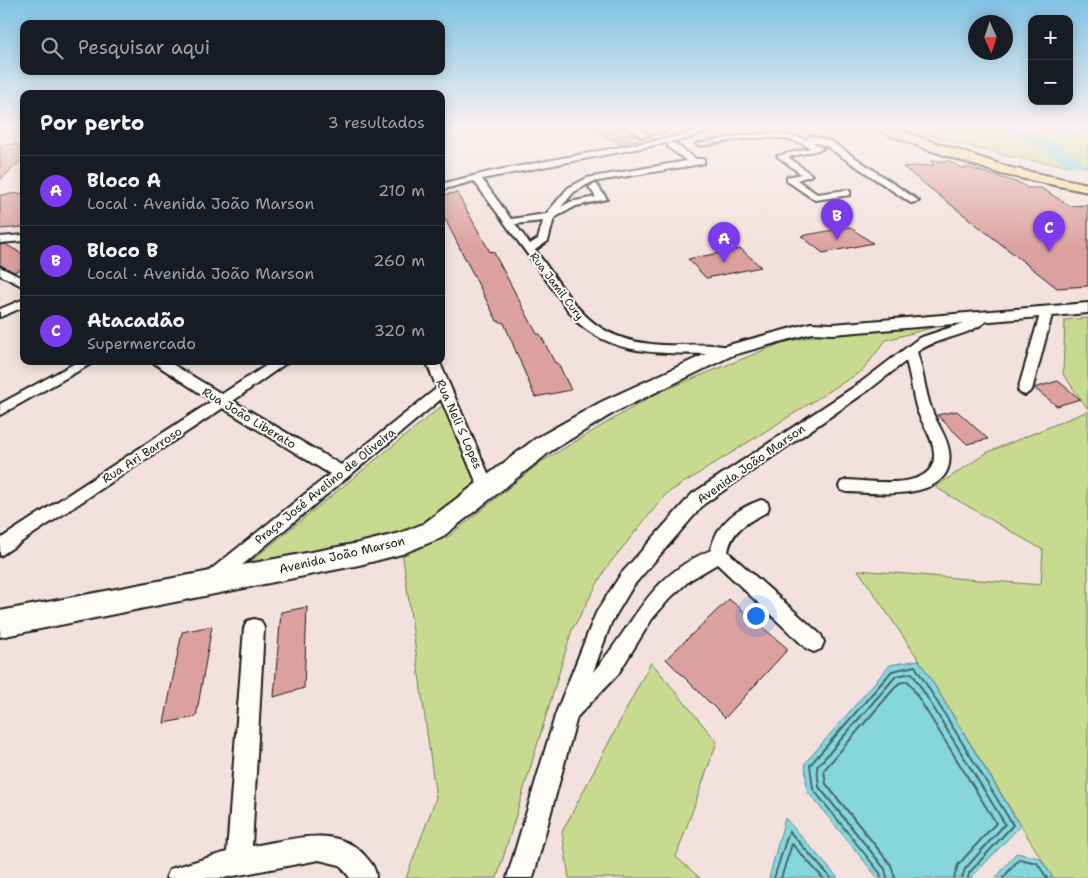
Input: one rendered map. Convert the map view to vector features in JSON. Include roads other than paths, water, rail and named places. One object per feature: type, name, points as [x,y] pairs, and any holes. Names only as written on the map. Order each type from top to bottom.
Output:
[{"type":"main road","points":[[1002,167],[1088,188]]},
{"type":"main road","points":[[1062,183],[1056,177],[1057,174],[1076,171]]},
{"type":"main road","name":"Avenida João Marson","points":[[0,624],[359,554],[402,543],[432,531],[486,487],[564,432],[639,392],[727,350],[811,328],[826,320],[867,314],[1088,296]]},
{"type":"main road","name":"Avenida João Marson","points":[[811,328],[833,329],[1088,308]]},
{"type":"street","points":[[445,186],[531,167]]},
{"type":"street","points":[[796,167],[807,175],[790,179],[807,187],[817,197],[847,193]]},
{"type":"street","points":[[863,167],[914,201]]},
{"type":"street","points":[[529,249],[543,241],[549,217],[571,190],[590,180],[657,168],[663,174],[641,177]]},
{"type":"street","name":"Rua Jamil Cury","points":[[476,178],[581,320],[594,331],[628,344],[652,350],[709,348],[727,350]]},
{"type":"street","points":[[509,222],[549,217],[573,204],[602,199],[594,187]]},
{"type":"street","points":[[0,240],[20,238]]},
{"type":"street","points":[[0,270],[20,282]]},
{"type":"street","points":[[0,312],[20,304]]},
{"type":"street","points":[[1025,390],[1047,312]]},
{"type":"street","name":"Avenida João Marson","points":[[520,878],[567,713],[603,619],[627,580],[698,499],[842,402],[923,341],[974,324],[985,316]]},
{"type":"street","points":[[847,486],[920,486],[936,477],[942,466],[938,439],[924,409],[910,352]]},
{"type":"street","points":[[0,410],[83,365]]},
{"type":"street","name":"Rua João Liberato","points":[[163,365],[341,473]]},
{"type":"street","name":"Rua Ari Barroso","points":[[0,548],[277,365]]},
{"type":"street","name":"Rua Neli S Lopes","points":[[434,365],[486,487]]},
{"type":"street","name":"Praça José Avelino de Oliveira","points":[[207,583],[443,390]]},
{"type":"street","points":[[718,555],[722,535],[727,529],[761,506]]},
{"type":"street","points":[[567,713],[599,680],[616,659],[639,622],[678,578],[699,562],[718,555]]},
{"type":"street","points":[[718,555],[814,642]]},
{"type":"street","points":[[239,861],[254,628]]},
{"type":"street","points":[[179,878],[239,861],[319,848],[336,850],[349,856],[363,876]]},
{"type":"water","points":[[919,660],[1020,826],[971,878],[878,878],[807,791],[805,763],[890,665]]},
{"type":"water","points":[[785,818],[838,878],[769,878]]},
{"type":"water","points":[[1016,853],[1040,858],[1053,878],[996,878]]},
{"type":"place","name":"Bloco B","points":[[837,240]]},
{"type":"place","name":"Atacadão","points":[[1049,252]]},
{"type":"place","name":"Bloco A","points":[[724,263]]}]
